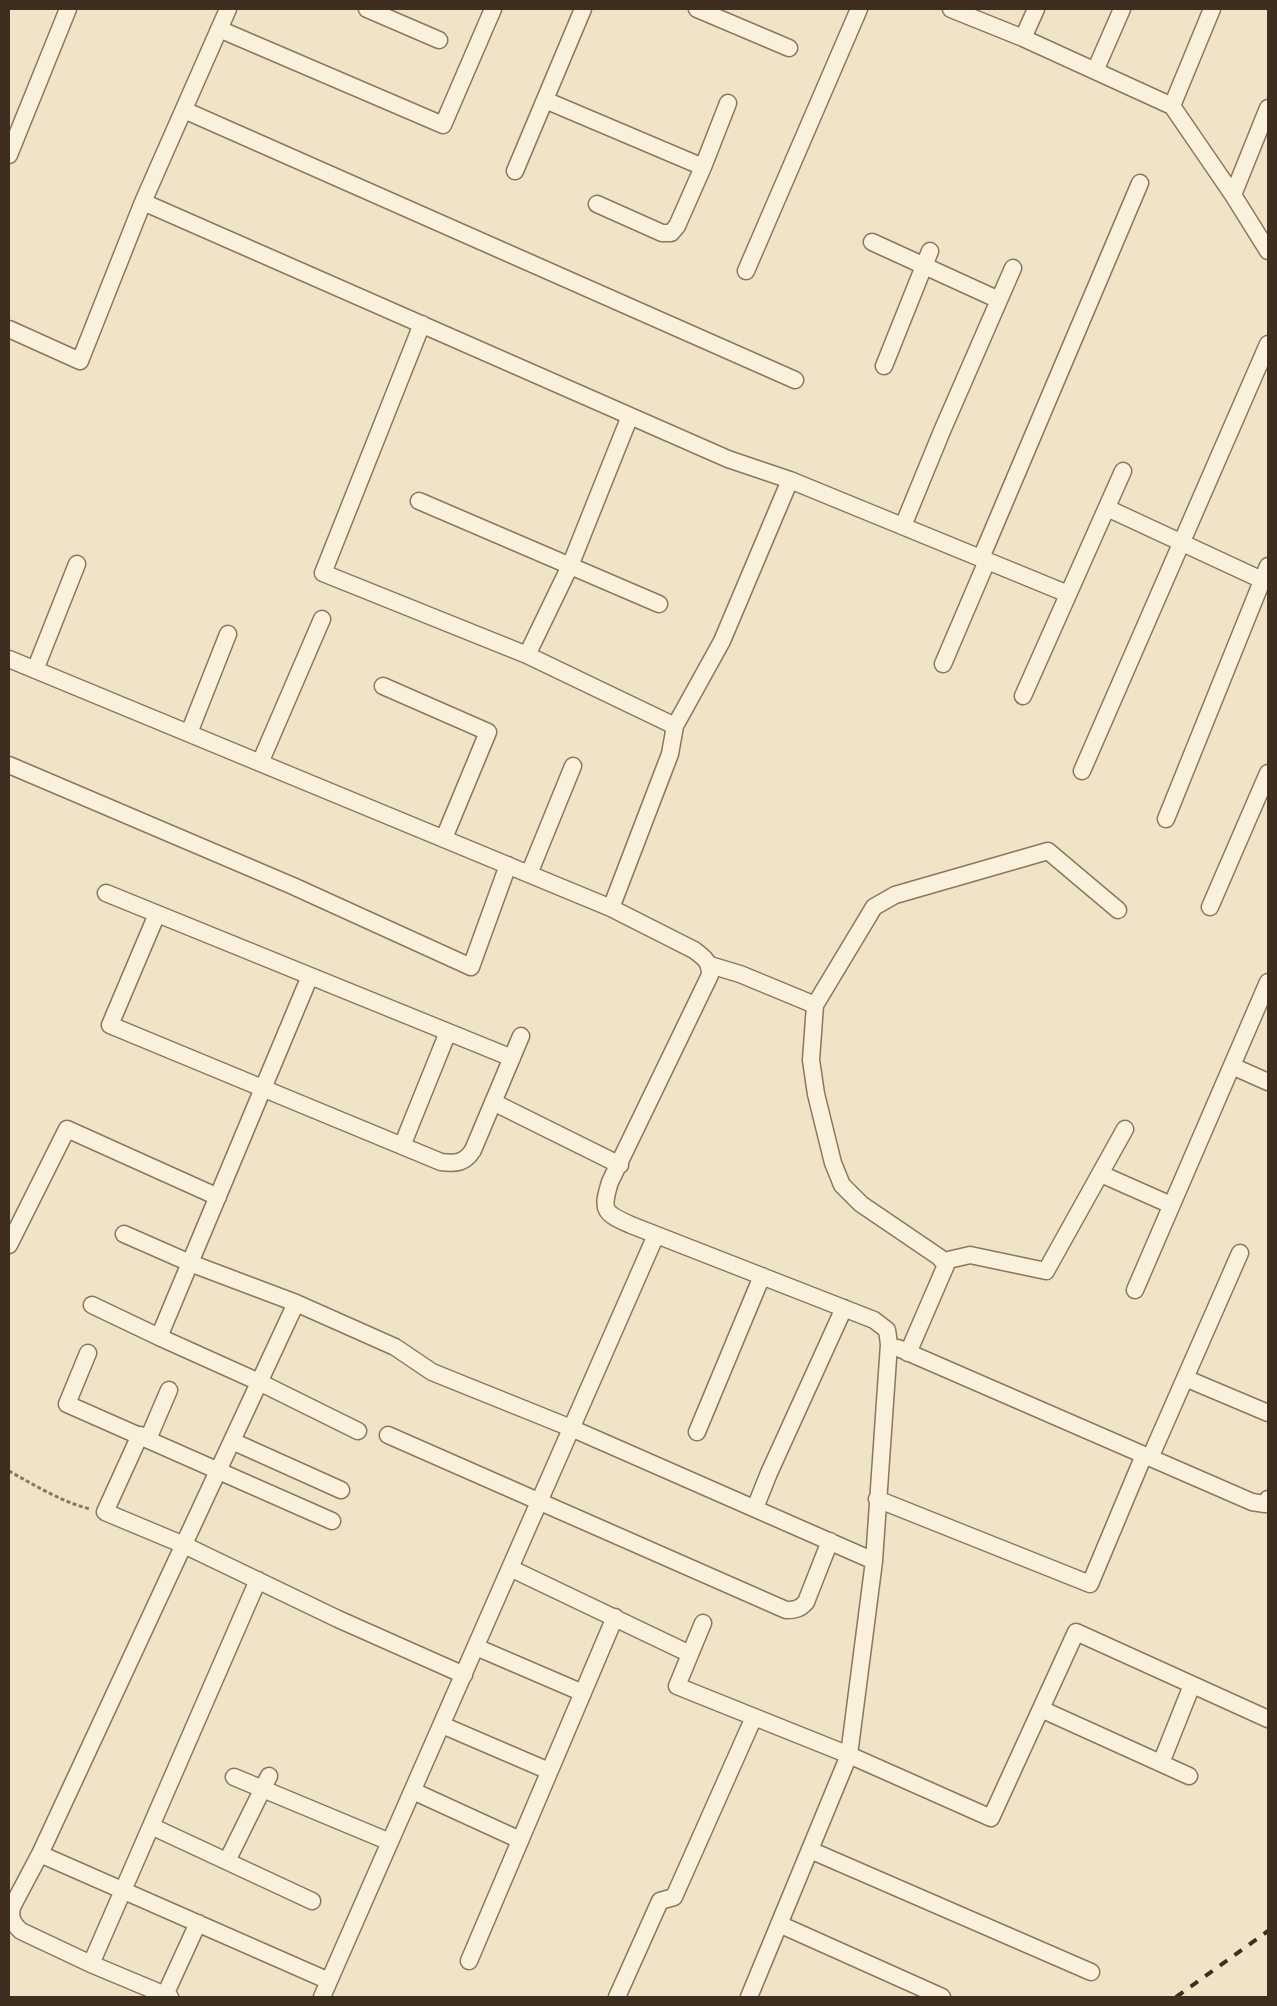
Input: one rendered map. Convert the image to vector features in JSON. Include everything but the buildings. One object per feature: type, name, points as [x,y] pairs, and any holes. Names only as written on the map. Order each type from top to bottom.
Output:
[{"type":"street","points":[[9,155],[68,9]]},
{"type":"street","points":[[9,328],[80,361],[143,202],[228,9]]},
{"type":"street","points":[[367,9],[439,40]]},
{"type":"street","points":[[220,29],[443,125],[494,9]]},
{"type":"street","points":[[515,171],[583,9]]},
{"type":"street","points":[[697,9],[789,48]]},
{"type":"street","points":[[746,271],[859,9]]},
{"type":"street","points":[[951,9],[1023,38],[1172,106],[1268,250]]},
{"type":"street","points":[[1023,38],[1036,9]]},
{"type":"street","points":[[1095,71],[1122,9]]},
{"type":"street","points":[[1172,106],[1212,9]]},
{"type":"street","points":[[544,100],[704,167]]},
{"type":"street","points":[[597,204],[662,233],[671,233],[704,167],[728,103]]},
{"type":"street","points":[[1233,195],[1268,108]]},
{"type":"street","points":[[184,110],[795,380]]},
{"type":"street","points":[[943,664],[1140,183]]},
{"type":"street","points":[[143,202],[728,459],[790,480],[1068,594]]},
{"type":"street","points":[[872,242],[927,258],[999,300]]},
{"type":"street","points":[[884,366],[927,258]]},
{"type":"street","points":[[903,526],[1013,268]]},
{"type":"street","points":[[422,324],[323,573],[527,655],[676,726]]},
{"type":"street","points":[[1082,771],[1268,344]]},
{"type":"street","points":[[527,655],[570,566],[630,416]]},
{"type":"street","points":[[1023,696],[1123,471]]},
{"type":"street","points":[[611,908],[670,754],[676,726],[722,641],[790,480]]},
{"type":"street","points":[[418,501],[659,604]]},
{"type":"street","points":[[1107,508],[1182,543],[1265,573],[1166,819]]},
{"type":"street","points":[[35,670],[77,564]]},
{"type":"street","points":[[260,763],[322,619]]},
{"type":"street","points":[[189,733],[228,634]]},
{"type":"street","points":[[9,659],[611,908],[694,950],[705,958],[710,965],[710,975],[610,1182],[604,1200],[606,1209],[612,1217],[874,1320],[888,1330],[889,1344],[874,1561],[849,1755],[749,1997]]},
{"type":"street","points":[[383,686],[488,732],[444,838]]},
{"type":"street","points":[[9,765],[293,886],[471,967],[508,865]]},
{"type":"street","points":[[529,874],[573,766]]},
{"type":"street","points":[[1210,907],[1268,773]]},
{"type":"street","points":[[908,1353],[945,1270],[944,1261],[861,1204],[842,1185],[833,1163],[816,1094],[811,1060],[816,1005],[874,907],[895,895],[1048,851],[1118,910]]},
{"type":"street","points":[[106,892],[512,1058]]},
{"type":"street","points":[[157,914],[110,1025],[442,1162],[461,1162],[473,1150],[521,1036]]},
{"type":"street","points":[[710,965],[740,974],[816,1005]]},
{"type":"street","points":[[159,1337],[310,976]]},
{"type":"street","points":[[1135,1290],[1266,991]]},
{"type":"street","points":[[402,1146],[448,1032]]},
{"type":"street","points":[[1232,1066],[1268,1082]]},
{"type":"street","points":[[493,1102],[620,1164]]},
{"type":"street","points":[[9,1245],[67,1129],[218,1197]]},
{"type":"street","points":[[944,1261],[970,1254],[1046,1271],[1125,1129]]},
{"type":"street","points":[[1101,1174],[1171,1206]]},
{"type":"street","points":[[124,1234],[190,1263],[296,1303],[395,1347],[432,1372],[571,1428],[874,1561]]},
{"type":"street","points":[[322,1997],[656,1235]]},
{"type":"street","points":[[877,1499],[1090,1584],[1185,1378],[1240,1252]]},
{"type":"street","points":[[697,1432],[762,1276]]},
{"type":"street","points":[[198,1923],[168,1996],[91,1964],[21,1931],[13,1924],[11,1916],[12,1907],[40,1854],[296,1303]]},
{"type":"street","points":[[92,1305],[259,1382],[358,1431]]},
{"type":"street","points":[[755,1508],[769,1472],[844,1308]]},
{"type":"street","points":[[889,1344],[1252,1502],[1265,1504],[1268,1499]]},
{"type":"street","points":[[88,1353],[67,1404],[332,1521]]},
{"type":"street","points":[[1185,1378],[1268,1413]]},
{"type":"street","points":[[169,1390],[105,1512],[184,1545],[338,1620],[464,1675]]},
{"type":"street","points":[[388,1435],[786,1610],[795,1610],[802,1607],[806,1602],[830,1542]]},
{"type":"street","points":[[232,1441],[341,1490]]},
{"type":"street","points":[[510,1568],[690,1654]]},
{"type":"street","points":[[91,1964],[258,1580]]},
{"type":"street","points":[[469,1961],[615,1618]]},
{"type":"street","points":[[703,1623],[677,1686],[849,1755],[991,1818],[1076,1632],[1268,1719]]},
{"type":"street","points":[[476,1647],[583,1693]]},
{"type":"street","points":[[1161,1763],[1192,1685]]},
{"type":"street","points":[[1041,1709],[1188,1776]]},
{"type":"street","points":[[617,1997],[660,1901],[674,1897],[754,1717]]},
{"type":"street","points":[[442,1725],[550,1771]]},
{"type":"street","points":[[234,1777],[266,1782],[390,1842]]},
{"type":"street","points":[[227,1862],[266,1782]]},
{"type":"street","points":[[413,1791],[520,1840]]},
{"type":"street","points":[[151,1826],[312,1901]]},
{"type":"street","points":[[810,1850],[1091,1972]]},
{"type":"street","points":[[40,1854],[329,1981]]},
{"type":"street","points":[[779,1924],[942,1997]]},
{"type":"path","points":[[9,1471],[81,1506],[105,1512]]},
{"type":"railway","points":[[1176,1997],[1268,1931]]}]
